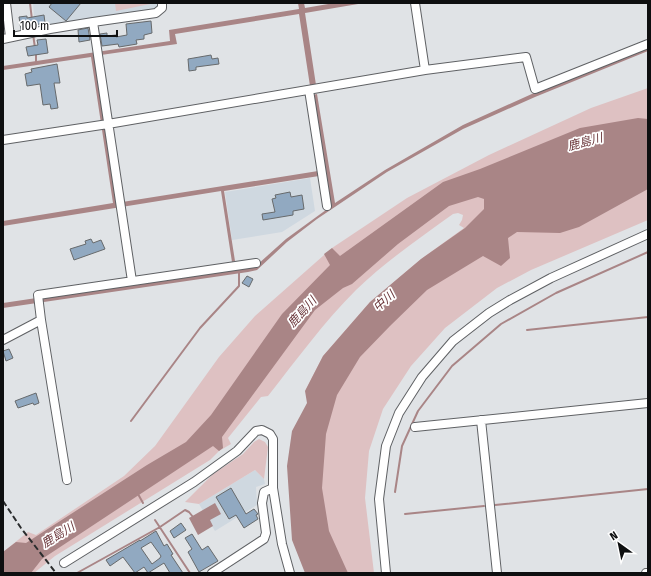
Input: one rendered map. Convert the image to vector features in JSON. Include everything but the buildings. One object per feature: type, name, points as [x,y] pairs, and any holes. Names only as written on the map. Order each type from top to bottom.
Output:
[{"type":"street","points":[[6,3],[6,38],[33,32],[156,13],[162,8],[162,3]]},
{"type":"street","points":[[415,3],[425,70]]},
{"type":"street","points":[[93,22],[132,281]]},
{"type":"street","points":[[3,140],[108,124],[425,70],[526,57],[535,89],[648,44]]},
{"type":"street","points":[[309,90],[327,206]]},
{"type":"street","points":[[386,573],[379,499],[386,446],[399,414],[422,377],[453,340],[499,307],[551,278],[648,234]]},
{"type":"street","points":[[67,480],[38,295],[256,263]]},
{"type":"street","points":[[3,340],[41,320]]},
{"type":"street","points":[[415,427],[648,403]]},
{"type":"street","points":[[481,420],[497,573]]},
{"type":"street","points":[[64,564],[194,482],[238,451],[256,431],[262,430],[270,434],[273,440],[273,488],[282,544],[290,573]]},
{"type":"street","points":[[212,573],[264,539],[266,534],[262,503],[264,492],[273,488]]},
{"type":"shaded area","points":[[33,3],[161,3],[161,9],[35,29]]},
{"type":"shaded area","points":[[115,3],[155,3],[116,11]]},
{"type":"shaded area","points":[[648,88],[648,127],[447,184],[349,260],[188,447],[6,562],[3,552],[28,532],[36,535],[124,476],[155,446],[219,357],[255,316],[332,248],[407,198],[489,155],[591,108]]},
{"type":"shaded area","points":[[648,175],[648,220],[531,270],[497,288],[445,328],[411,366],[383,409],[369,451],[365,498],[374,573],[319,573],[308,516],[321,393],[482,234]]},
{"type":"shaded area","points":[[310,178],[315,211],[282,232],[232,240],[225,192]]},
{"type":"shaded area","points":[[453,195],[524,197],[305,391],[323,356],[370,302],[421,259],[464,228],[459,225],[463,215],[458,213],[453,214],[379,269],[344,302],[268,396],[261,397],[228,438],[231,444],[219,451],[210,460],[55,556],[34,573],[8,573],[208,442],[307,309]]},
{"type":"shaded area","points":[[259,439],[265,442],[268,447],[264,479],[255,470],[199,504],[185,502],[213,474],[243,454],[254,442]]},
{"type":"shaded area","points":[[255,470],[264,479],[265,484],[256,487],[257,505],[215,531],[199,504]]},
{"type":"water","points":[[298,3],[304,3],[305,8],[334,3],[364,3],[305,13],[316,85],[310,86],[299,14],[175,34],[177,44],[94,56],[116,203],[318,171],[319,176],[224,191],[235,261],[232,262],[221,191],[3,226],[3,221],[113,203],[91,57],[3,70],[3,66],[170,41],[169,30],[299,9]]},
{"type":"water","points":[[648,47],[648,51],[535,97],[463,129],[387,172],[317,219],[287,242],[257,270],[3,308],[3,303],[257,265],[286,239],[330,207],[312,95],[317,94],[335,203],[385,170],[463,125],[534,93]]},
{"type":"water","points":[[638,118],[648,119],[648,189],[579,227],[560,233],[517,232],[508,238],[510,258],[501,266],[483,256],[427,290],[360,357],[337,395],[326,434],[322,488],[329,531],[348,573],[305,573],[292,540],[287,466],[292,431],[307,403],[305,391],[323,356],[370,302],[421,259],[465,228],[484,209],[484,199],[478,197],[449,206],[398,244],[352,284],[343,288],[315,310],[222,437],[223,448],[219,451],[213,446],[42,559],[31,573],[3,573],[3,552],[16,542],[26,543],[147,465],[186,442],[211,415],[282,314],[330,265],[324,254],[332,248],[340,256],[443,182],[480,169],[580,128]]},
{"type":"water","points":[[215,503],[221,514],[210,520],[213,526],[198,535],[189,518]]},
{"type":"waterway","points":[[30,3],[32,20]]},
{"type":"waterway","points":[[33,34],[35,48]]},
{"type":"waterway","points":[[36,54],[36,63]]},
{"type":"waterway","points":[[395,492],[402,446],[418,411],[452,366],[501,324],[556,293],[648,252]]},
{"type":"waterway","points":[[131,421],[200,328],[239,286],[239,272]]},
{"type":"waterway","points":[[527,330],[648,317]]},
{"type":"waterway","points":[[495,505],[648,489]]},
{"type":"waterway","points":[[138,494],[143,503]]},
{"type":"waterway","points":[[405,514],[484,506]]},
{"type":"waterway","points":[[77,573],[160,527],[185,510],[193,517]]},
{"type":"waterway","points":[[155,520],[190,573]]},
{"type":"railway","points":[[3,501],[21,528],[56,573]]},
{"type":"water label","name":"鹿島川","points":[[585,142]]},
{"type":"water label","name":"中川","points":[[384,301]]},
{"type":"water label","name":"鹿島川","points":[[302,312]]},
{"type":"water label","name":"鹿島川","points":[[58,535]]}]
